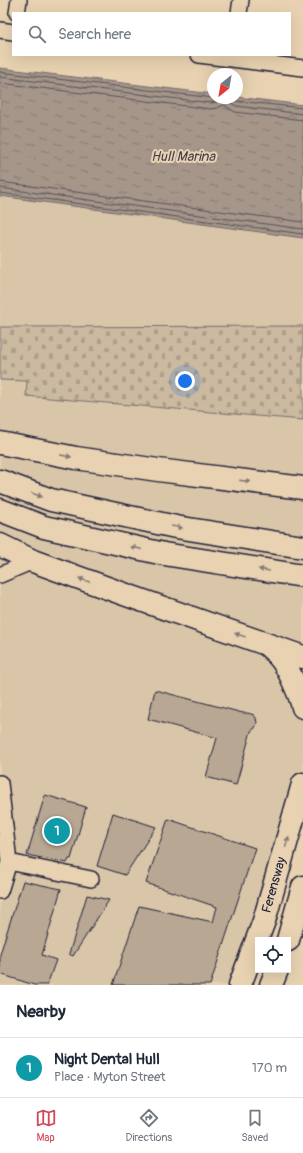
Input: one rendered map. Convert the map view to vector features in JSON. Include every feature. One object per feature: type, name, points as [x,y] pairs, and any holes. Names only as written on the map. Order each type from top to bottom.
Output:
[{"type":"highway","points":[[0,443],[76,458],[303,488]]},
{"type":"highway","points":[[0,481],[51,500],[168,525],[303,547]]},
{"type":"highway","points":[[0,510],[44,527],[164,554],[303,576]]},
{"type":"highway","points":[[0,545],[33,561],[303,657]]},
{"type":"highway","points":[[266,644],[281,659],[303,707]]},
{"type":"highway","name":"Ferensway","points":[[240,985],[264,921],[303,784]]},
{"type":"highway","points":[[289,937],[303,887]]},
{"type":"highway","points":[[271,985],[276,973]]},
{"type":"street","points":[[17,12],[19,0]]},
{"type":"street","points":[[239,12],[241,0]]},
{"type":"street","points":[[0,30],[12,32]]},
{"type":"street","points":[[216,56],[233,57],[303,68]]},
{"type":"street","points":[[0,575],[33,561]]},
{"type":"street","points":[[0,783],[9,862],[0,891]]},
{"type":"street","points":[[9,862],[91,880]]},
{"type":"shaded area","points":[[0,196],[303,238],[303,823],[266,937],[255,937],[255,973],[251,985],[0,985]]},
{"type":"green space","points":[[303,326],[303,420],[26,396],[27,381],[0,380],[0,327]]},
{"type":"water","name":"Hull Marina","points":[[0,68],[207,93],[207,104],[243,104],[243,98],[303,105],[303,238],[0,196]]},
{"type":"building","points":[[155,690],[254,715],[257,723],[255,728],[251,731],[236,785],[206,777],[217,738],[148,719]]},
{"type":"building","points":[[45,795],[86,807],[71,859],[69,859],[67,863],[27,855]]},
{"type":"building","points":[[113,813],[156,827],[125,875],[97,866]]},
{"type":"building","points":[[168,819],[255,848],[210,985],[113,985],[139,906],[213,922],[217,907],[146,883]]},
{"type":"building","points":[[23,881],[61,889],[42,955],[56,960],[47,985],[34,985],[0,974],[0,954]]},
{"type":"building","points":[[87,895],[109,900],[73,956],[69,954]]},
{"type":"place","name":"Night Dental Hull","points":[[57,831]]}]
